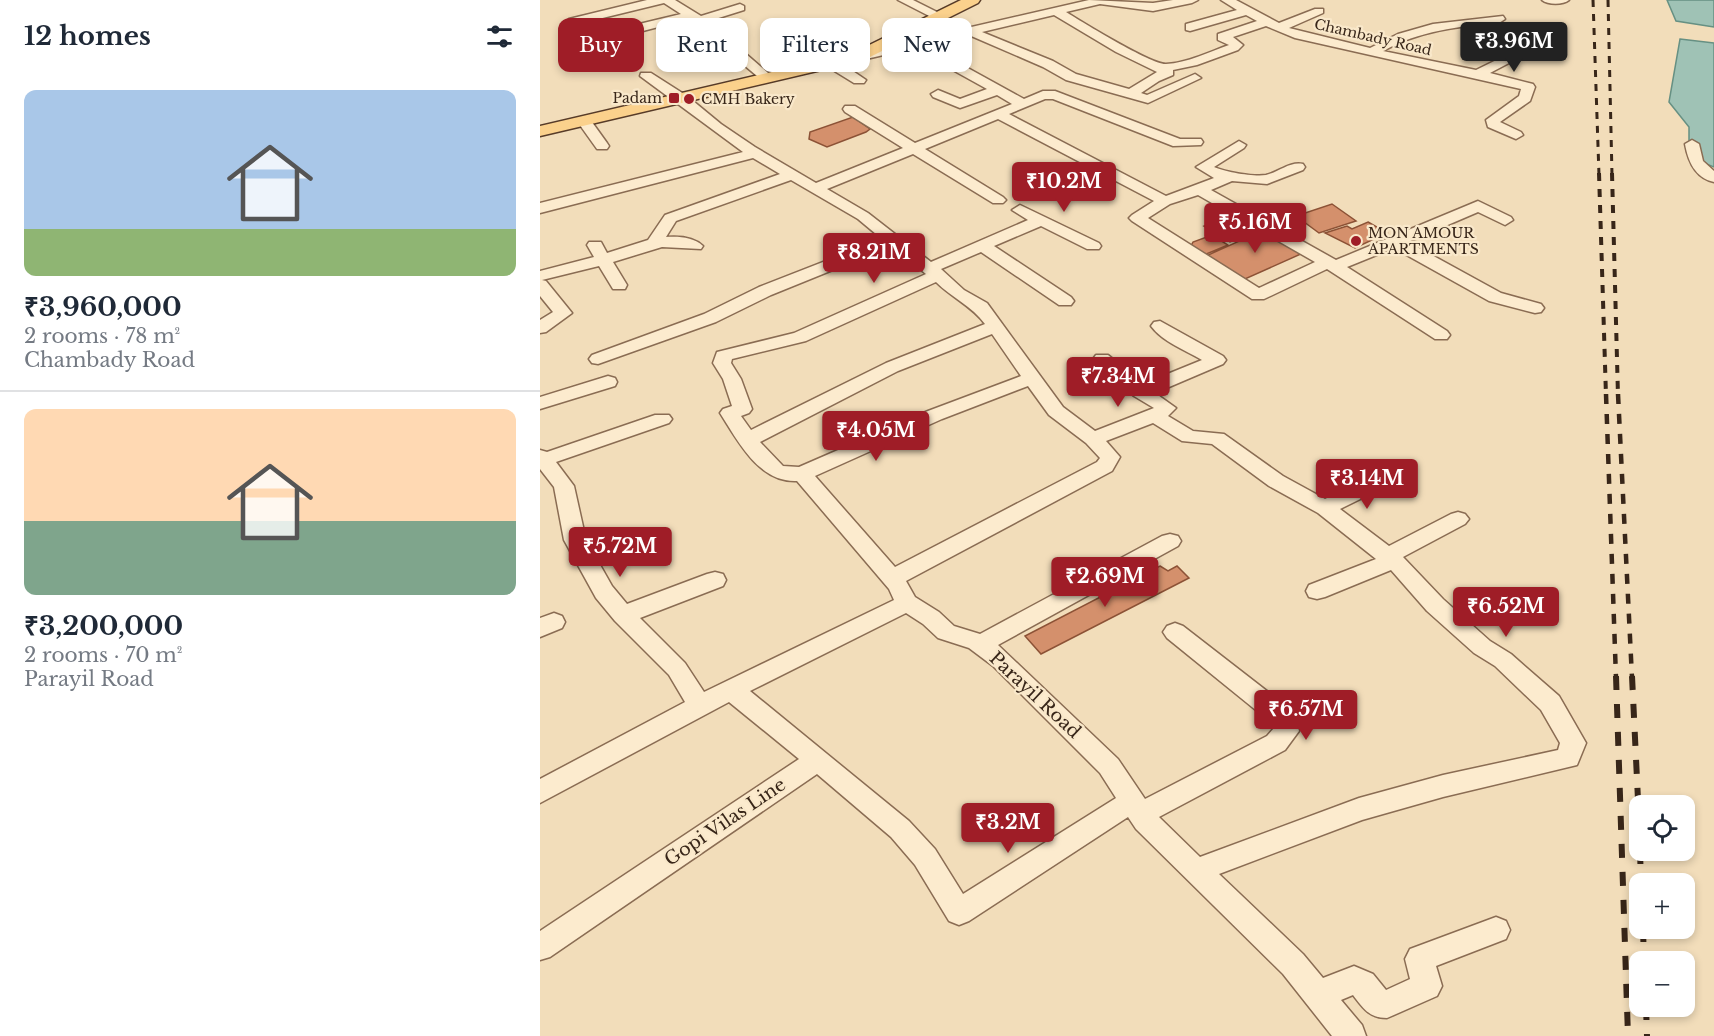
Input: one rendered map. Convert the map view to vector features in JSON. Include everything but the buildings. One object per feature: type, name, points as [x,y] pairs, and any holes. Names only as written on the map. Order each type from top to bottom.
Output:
[{"type":"main road","points":[[870,51],[973,0]]},
{"type":"main road","points":[[540,131],[796,72]]},
{"type":"street","points":[[589,18],[661,0]]},
{"type":"street","points":[[667,0],[727,38],[742,57],[768,78]]},
{"type":"street","points":[[904,0],[939,16]]},
{"type":"street","points":[[972,32],[1100,2],[1153,7],[1192,0]]},
{"type":"street","name":"Chambady Road","points":[[1227,0],[1272,25],[1425,65],[1478,74],[1528,87],[1525,98],[1493,120],[1492,124],[1516,135]]},
{"type":"street","points":[[1548,0],[1563,0]]},
{"type":"street","points":[[644,27],[740,8]]},
{"type":"street","points":[[1190,27],[1247,11]]},
{"type":"street","points":[[1162,69],[1193,62],[1237,45],[1222,37],[1319,11]]},
{"type":"street","points":[[1057,12],[1120,49],[1168,72],[1131,94]]},
{"type":"street","points":[[1372,52],[1389,41],[1419,30],[1455,23],[1499,19]]},
{"type":"street","points":[[972,32],[1048,64],[1071,77],[1148,99],[1195,78]]},
{"type":"street","points":[[1478,74],[1537,45]]},
{"type":"street","points":[[846,72],[859,80]]},
{"type":"street","points":[[966,72],[1023,104]]},
{"type":"street","points":[[540,792],[731,690],[902,593],[894,578],[906,570],[1076,483],[1105,466],[1110,457],[1093,439],[1056,411],[981,307],[958,294],[934,271],[863,216],[755,153],[665,88],[656,86],[646,76]]},
{"type":"street","points":[[938,94],[960,104],[998,90]]},
{"type":"street","points":[[816,188],[1043,95],[1055,95],[1178,143],[1196,142]]},
{"type":"street","points":[[850,109],[998,200]]},
{"type":"street","points":[[998,114],[1165,201]]},
{"type":"street","points":[[584,121],[602,146]]},
{"type":"street","points":[[1692,144],[1696,163],[1714,178]]},
{"type":"street","points":[[1226,178],[1203,166],[1239,145]]},
{"type":"street","points":[[540,208],[755,153]]},
{"type":"street","points":[[1299,167],[1268,180],[1230,176],[1199,190],[1165,201],[1137,218],[1258,295],[1331,264],[1395,242],[1478,206],[1505,220]]},
{"type":"street","points":[[653,246],[670,218],[793,174]]},
{"type":"street","points":[[1199,190],[1331,264],[1441,335]]},
{"type":"street","points":[[1020,210],[1093,246]]},
{"type":"street","points":[[1032,378],[935,415],[802,474],[782,474],[774,469],[748,441],[730,413],[742,409],[732,379],[722,363],[723,356],[800,337],[983,246],[1042,220]]},
{"type":"street","points":[[540,276],[599,253],[653,246],[669,241],[685,240],[695,246]]},
{"type":"street","points":[[598,359],[710,318],[765,291],[894,240]]},
{"type":"street","points":[[1395,242],[1495,297],[1535,308]]},
{"type":"street","points":[[983,246],[1065,301]]},
{"type":"street","points":[[599,253],[619,285]]},
{"type":"street","points":[[540,285],[563,313],[540,328]]},
{"type":"street","points":[[1141,392],[1218,360],[1175,338],[1160,326]]},
{"type":"street","points":[[748,441],[892,367],[994,327]]},
{"type":"street","points":[[1093,439],[1155,416],[1167,408],[1141,392],[1102,359]]},
{"type":"street","points":[[540,403],[608,382]]},
{"type":"street","points":[[1155,416],[1189,437],[1217,438],[1276,481],[1325,508],[1391,559],[1434,605],[1482,647],[1503,660],[1550,703],[1573,743],[1568,758],[1443,786],[1359,809],[1197,870]]},
{"type":"street","points":[[662,419],[542,458],[564,486],[574,540],[604,592],[623,615],[676,669],[700,705]]},
{"type":"street","name":"Parayil Road","points":[[802,474],[902,593],[945,632],[981,644],[1001,660],[1109,766],[1137,808],[1293,964],[1351,1036]]},
{"type":"street","points":[[1325,508],[1392,475]]},
{"type":"street","points":[[1317,591],[1391,559],[1409,543],[1458,519]]},
{"type":"street","points":[[981,644],[1170,541]]},
{"type":"street","points":[[623,615],[715,579]]},
{"type":"street","points":[[731,690],[900,829],[925,857],[958,912],[1137,808],[1276,743],[1287,731],[1285,720],[1175,632]]},
{"type":"street","name":"Gopi Vilas Line","points":[[540,947],[818,760]]},
{"type":"street","points":[[1318,995],[1354,980],[1363,984],[1378,1004],[1387,1004],[1427,986],[1420,959],[1496,930]]},
{"type":"shaded area","points":[[1667,0],[1714,0],[1714,27],[1676,21]]},
{"type":"shaded area","points":[[1680,39],[1714,43],[1714,167],[1689,157],[1689,127],[1669,102]]},
{"type":"railway","points":[[1593,0],[1599,175]]},
{"type":"railway","points":[[1608,0],[1612,175]]},
{"type":"railway","points":[[1599,173],[1606,396]]},
{"type":"railway","points":[[1612,173],[1618,396]]},
{"type":"railway","points":[[1606,394],[1616,678]]},
{"type":"railway","points":[[1618,394],[1632,678]]},
{"type":"railway","points":[[1616,676],[1628,1036]]},
{"type":"railway","points":[[1632,676],[1638,795]]},
{"type":"railway","points":[[1640,861],[1641,873]]},
{"type":"railway","points":[[1643,939],[1644,951]]},
{"type":"railway","points":[[1646,1017],[1647,1036]]},
{"type":"place","name":"Padam","points":[[674,98]]},
{"type":"place","name":"CMH Bakery","points":[[689,99]]},
{"type":"place","name":"MON AMOUR APARTMENTS","points":[[1356,241]]}]
